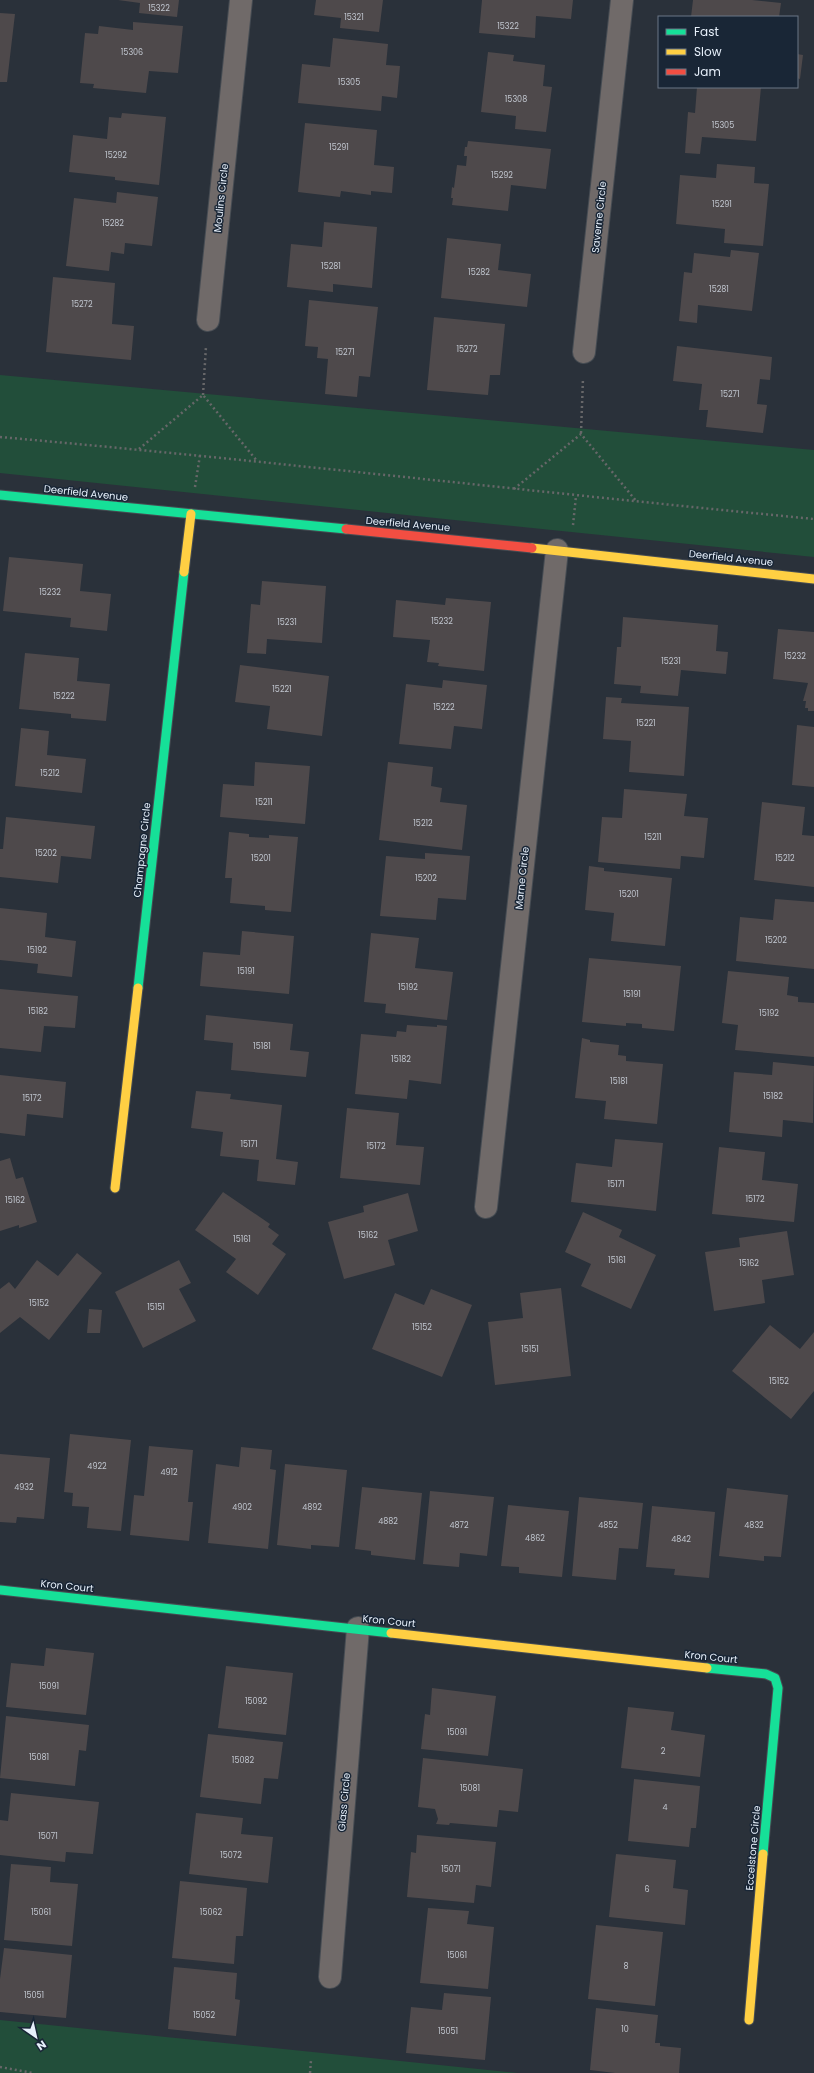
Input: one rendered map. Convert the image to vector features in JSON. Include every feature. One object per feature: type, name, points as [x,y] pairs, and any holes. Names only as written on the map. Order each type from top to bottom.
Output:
[{"type":"street","name":"Moulins Circle","points":[[208,320],[241,0]]},
{"type":"street","name":"Saverne Circle","points":[[584,352],[622,0]]},
{"type":"street","name":"Deerfield Avenue","points":[[0,495],[557,550],[814,579]]},
{"type":"street","name":"Champagne Circle","points":[[115,1188],[191,514]]},
{"type":"street","name":"Marne Circle","points":[[486,1207],[557,550]]},
{"type":"street","name":"Kron Court","points":[[0,1590],[358,1628],[766,1674],[775,1678]]},
{"type":"street","name":"Glass Circle","points":[[330,1976],[358,1628]]},
{"type":"street","name":"Eccelstone Circle","points":[[748,2020],[778,1688],[775,1678]]},
{"type":"path","points":[[208,320],[203,395],[257,461]]},
{"type":"path","points":[[584,352],[581,434],[638,503]]},
{"type":"path","points":[[139,449],[203,395]]},
{"type":"path","points":[[514,489],[581,434]]},
{"type":"path","points":[[0,437],[257,461],[638,503],[814,520]]},
{"type":"path","points":[[310,2073],[312,2060]]},
{"type":"path","points":[[0,2067],[33,2073]]},
{"type":"green space","points":[[0,375],[814,450],[814,557],[0,473]]},
{"type":"green space","points":[[0,2020],[518,2073],[0,2073]]},
{"type":"building","points":[[118,0],[179,0],[177,17],[139,13],[140,3]]},
{"type":"building","points":[[316,0],[383,0],[379,32],[340,28],[341,18],[314,15]]},
{"type":"building","points":[[482,0],[573,0],[571,19],[536,16],[535,38],[479,33]]},
{"type":"building","points":[[693,0],[752,0],[781,3],[779,16],[691,16]]},
{"type":"building","points":[[0,13],[15,14],[7,82],[0,82]]},
{"type":"building","points":[[133,22],[183,26],[178,73],[149,71],[146,93],[93,88],[94,84],[80,83],[85,33],[98,34],[99,26],[133,30]]},
{"type":"building","points":[[333,38],[388,44],[386,65],[400,66],[397,98],[382,96],[381,111],[298,103],[302,64],[330,67]]},
{"type":"building","points":[[488,52],[514,55],[513,61],[545,65],[543,86],[552,87],[546,132],[515,129],[516,116],[481,112]]},
{"type":"building","points":[[798,54],[803,55],[800,79],[798,78]]},
{"type":"building","points":[[697,88],[761,88],[756,141],[702,137],[700,154],[685,153],[688,112],[695,113]]},
{"type":"building","points":[[122,113],[166,117],[159,185],[115,180],[115,177],[69,172],[73,135],[107,139],[109,117],[121,118]]},
{"type":"building","points":[[305,123],[377,130],[374,165],[394,167],[392,193],[371,191],[371,195],[341,191],[340,197],[298,192]]},
{"type":"building","points":[[468,141],[551,149],[546,189],[511,185],[508,211],[452,205],[452,187],[454,188],[457,165],[466,166],[467,156],[464,156],[465,147],[467,147]]},
{"type":"building","points":[[717,164],[755,167],[754,183],[769,184],[763,246],[724,243],[725,229],[676,224],[680,175],[716,178]]},
{"type":"building","points":[[117,192],[158,197],[152,246],[125,243],[124,254],[111,252],[109,271],[66,266],[74,198],[116,203]]},
{"type":"building","points":[[324,222],[377,227],[372,288],[333,284],[333,292],[287,287],[291,244],[322,247]]},
{"type":"building","points":[[447,238],[501,244],[498,270],[531,274],[527,307],[441,298]]},
{"type":"building","points":[[731,250],[759,253],[752,311],[698,305],[697,323],[679,321],[684,272],[692,273],[694,253],[730,257]]},
{"type":"building","points":[[53,277],[115,283],[112,324],[134,326],[131,360],[46,352]]},
{"type":"building","points":[[309,300],[378,307],[370,377],[359,376],[357,397],[325,394],[328,359],[317,358],[318,347],[305,346]]},
{"type":"building","points":[[434,317],[505,324],[500,375],[490,375],[488,395],[427,390]]},
{"type":"building","points":[[677,346],[772,357],[770,380],[760,379],[757,404],[767,405],[763,433],[706,427],[708,410],[699,410],[702,384],[673,381]]},
{"type":"building","points":[[9,557],[83,564],[80,591],[111,594],[107,631],[70,627],[71,618],[3,611]]},
{"type":"building","points":[[262,581],[326,586],[322,643],[267,639],[266,654],[247,653],[251,604],[260,605]]},
{"type":"building","points":[[446,598],[491,602],[484,671],[438,666],[439,663],[427,662],[430,640],[393,637],[396,600],[445,605]]},
{"type":"building","points":[[623,617],[718,625],[716,651],[728,652],[726,674],[681,670],[678,696],[640,693],[641,686],[614,684],[617,647],[621,647]]},
{"type":"building","points":[[778,629],[814,632],[814,711],[808,711],[808,708],[805,708],[806,701],[803,701],[808,683],[773,679]]},
{"type":"building","points":[[25,653],[79,658],[77,681],[110,684],[106,721],[71,718],[71,714],[19,709]]},
{"type":"building","points":[[240,665],[329,676],[322,736],[267,729],[270,706],[235,702]]},
{"type":"building","points":[[443,680],[487,685],[482,729],[454,726],[451,749],[399,744],[406,684],[442,688]]},
{"type":"building","points":[[606,697],[622,698],[621,703],[689,707],[684,776],[629,772],[631,741],[603,739]]},
{"type":"building","points":[[797,725],[814,727],[814,787],[792,785]]},
{"type":"building","points":[[21,728],[49,731],[47,755],[86,759],[82,793],[15,786]]},
{"type":"building","points":[[255,762],[310,766],[305,824],[220,817],[223,784],[254,786]]},
{"type":"building","points":[[388,762],[433,767],[431,786],[442,788],[440,802],[467,805],[462,850],[379,840]]},
{"type":"building","points":[[624,789],[687,794],[684,816],[708,818],[704,858],[681,856],[680,869],[598,862],[602,817],[622,818]]},
{"type":"building","points":[[762,802],[805,807],[802,835],[814,836],[814,887],[754,880]]},
{"type":"building","points":[[6,817],[95,826],[91,859],[61,856],[58,883],[0,877],[0,849],[3,849]]},
{"type":"building","points":[[229,832],[249,834],[249,837],[269,838],[269,835],[298,837],[291,912],[265,910],[265,906],[230,903],[232,878],[225,878]]},
{"type":"building","points":[[425,853],[470,856],[466,900],[438,898],[436,920],[380,916],[386,856],[425,859]]},
{"type":"building","points":[[589,866],[604,868],[604,871],[672,878],[665,946],[611,941],[614,913],[585,910]]},
{"type":"building","points":[[775,899],[814,902],[814,969],[736,961],[740,917],[773,920]]},
{"type":"building","points":[[0,908],[47,913],[45,937],[76,941],[72,977],[37,973],[38,964],[0,960]]},
{"type":"building","points":[[242,931],[294,936],[289,994],[200,986],[203,952],[240,955]]},
{"type":"building","points":[[371,933],[419,938],[415,968],[453,972],[447,1020],[385,1013],[386,1004],[364,1002]]},
{"type":"building","points":[[589,958],[681,966],[674,1031],[642,1028],[642,1024],[626,1023],[626,1026],[582,1022]]},
{"type":"building","points":[[728,971],[789,977],[787,995],[798,997],[798,1002],[814,1003],[814,1057],[735,1050],[738,1025],[722,1023]]},
{"type":"building","points":[[0,989],[78,996],[75,1028],[44,1026],[41,1052],[0,1048]]},
{"type":"building","points":[[206,1015],[293,1024],[290,1050],[309,1052],[306,1077],[231,1070],[233,1043],[204,1040]]},
{"type":"building","points":[[407,1025],[437,1027],[437,1025],[447,1026],[441,1084],[409,1080],[407,1099],[355,1094],[361,1034],[396,1037],[397,1031],[406,1032]]},
{"type":"building","points":[[582,1038],[590,1040],[590,1042],[619,1045],[618,1055],[626,1056],[626,1061],[663,1064],[657,1124],[604,1119],[606,1101],[575,1098]]},
{"type":"building","points":[[773,1062],[814,1066],[813,1123],[783,1120],[782,1137],[729,1132],[734,1072],[772,1075]]},
{"type":"building","points":[[0,1075],[66,1082],[63,1118],[27,1114],[25,1136],[0,1133]]},
{"type":"building","points":[[196,1091],[231,1094],[230,1099],[282,1105],[276,1159],[298,1162],[295,1185],[257,1181],[259,1160],[220,1156],[223,1132],[191,1128]]},
{"type":"building","points":[[347,1108],[399,1113],[396,1145],[424,1147],[420,1185],[340,1178]]},
{"type":"building","points":[[615,1139],[663,1143],[656,1211],[571,1202],[576,1163],[612,1167]]},
{"type":"building","points":[[719,1147],[765,1152],[762,1180],[798,1184],[794,1222],[712,1214]]},
{"type":"building","points":[[10,1158],[16,1179],[23,1177],[37,1222],[19,1228],[19,1225],[0,1231],[0,1161]]},
{"type":"building","points":[[223,1192],[270,1224],[268,1227],[279,1235],[272,1244],[286,1254],[258,1295],[226,1272],[236,1259],[195,1230]]},
{"type":"building","points":[[408,1193],[418,1231],[388,1240],[395,1265],[344,1279],[328,1222],[364,1212],[363,1206]]},
{"type":"building","points":[[583,1212],[622,1230],[619,1237],[656,1255],[631,1309],[581,1286],[591,1264],[565,1252]]},
{"type":"building","points":[[787,1231],[794,1275],[762,1280],[765,1303],[714,1311],[705,1252],[740,1247],[739,1238]]},
{"type":"building","points":[[77,1253],[102,1273],[49,1340],[20,1317],[0,1333],[0,1289],[9,1282],[15,1289],[37,1260],[58,1276]]},
{"type":"building","points":[[179,1260],[191,1283],[179,1289],[196,1321],[143,1348],[115,1292]]},
{"type":"building","points":[[561,1288],[571,1376],[495,1385],[488,1322],[523,1318],[520,1293]]},
{"type":"building","points":[[431,1289],[472,1305],[442,1377],[372,1349],[395,1293],[424,1305]]},
{"type":"building","points":[[89,1309],[102,1310],[100,1333],[87,1333]]},
{"type":"building","points":[[770,1325],[800,1349],[814,1332],[814,1391],[791,1419],[732,1371]]},
{"type":"building","points":[[70,1434],[131,1440],[121,1531],[87,1528],[89,1507],[72,1506],[73,1493],[64,1492]]},
{"type":"building","points":[[149,1446],[193,1450],[188,1502],[193,1502],[189,1541],[130,1535],[134,1495],[144,1496]]},
{"type":"building","points":[[241,1447],[272,1450],[270,1469],[276,1470],[268,1549],[208,1543],[216,1464],[239,1467]]},
{"type":"building","points":[[0,1454],[50,1458],[44,1519],[17,1517],[16,1523],[0,1522]]},
{"type":"building","points":[[285,1464],[347,1470],[339,1547],[311,1545],[311,1549],[277,1545]]},
{"type":"building","points":[[362,1487],[422,1493],[415,1560],[371,1555],[371,1551],[355,1549]]},
{"type":"building","points":[[727,1488],[788,1495],[781,1557],[764,1556],[764,1561],[719,1556]]},
{"type":"building","points":[[430,1491],[494,1497],[487,1556],[460,1553],[459,1567],[423,1564]]},
{"type":"building","points":[[579,1497],[643,1503],[638,1549],[619,1548],[616,1580],[572,1576]]},
{"type":"building","points":[[508,1505],[569,1511],[562,1577],[519,1573],[519,1567],[501,1566]]},
{"type":"building","points":[[652,1506],[715,1512],[709,1578],[674,1575],[675,1569],[646,1567]]},
{"type":"building","points":[[46,1648],[94,1653],[86,1715],[6,1707],[11,1663],[44,1666]]},
{"type":"building","points":[[226,1666],[293,1673],[286,1735],[218,1728]]},
{"type":"building","points":[[432,1688],[496,1696],[488,1756],[421,1749],[425,1714],[430,1715]]},
{"type":"building","points":[[628,1707],[674,1712],[671,1730],[705,1735],[700,1777],[621,1768]]},
{"type":"building","points":[[6,1716],[89,1725],[86,1751],[79,1750],[75,1786],[0,1778]]},
{"type":"building","points":[[208,1734],[283,1742],[278,1779],[264,1778],[261,1804],[200,1797]]},
{"type":"building","points":[[423,1758],[523,1769],[518,1812],[499,1810],[497,1827],[450,1823],[449,1825],[436,1824],[438,1819],[435,1809],[418,1807]]},
{"type":"building","points":[[634,1779],[700,1786],[696,1828],[691,1828],[689,1847],[628,1841]]},
{"type":"building","points":[[11,1793],[99,1802],[93,1854],[66,1852],[65,1862],[0,1855],[0,1820],[8,1821]]},
{"type":"building","points":[[196,1813],[243,1818],[241,1834],[273,1837],[268,1883],[189,1874]]},
{"type":"building","points":[[417,1835],[496,1842],[491,1887],[476,1885],[474,1903],[407,1897],[411,1852],[416,1853]]},
{"type":"building","points":[[616,1854],[676,1860],[673,1888],[688,1890],[685,1925],[609,1917]]},
{"type":"building","points":[[11,1864],[51,1867],[50,1882],[78,1884],[72,1946],[4,1940]]},
{"type":"building","points":[[180,1881],[247,1888],[243,1936],[236,1936],[234,1964],[172,1958]]},
{"type":"building","points":[[428,1908],[469,1911],[467,1924],[494,1927],[488,1989],[420,1983]]},
{"type":"building","points":[[596,1925],[663,1932],[655,2006],[588,1999]]},
{"type":"building","points":[[4,1948],[72,1955],[66,2018],[0,2012],[0,1979]]},
{"type":"building","points":[[174,1967],[237,1973],[235,1999],[240,2000],[236,2036],[168,2029]]},
{"type":"building","points":[[444,1993],[491,1997],[485,2060],[406,2053],[411,2007],[442,2010]]},
{"type":"building","points":[[596,2008],[658,2015],[655,2043],[660,2043],[660,2046],[681,2048],[679,2073],[615,2073],[590,2070]]},
{"type":"traffic: fast","points":[[0,495],[346,529]]},
{"type":"traffic: fast","points":[[138,988],[184,572]]},
{"type":"traffic: fast","points":[[0,1590],[391,1633]]},
{"type":"traffic: fast","points":[[707,1668],[766,1674],[775,1678],[778,1688],[763,1854]]},
{"type":"traffic: slow","points":[[184,572],[191,514]]},
{"type":"traffic: slow","points":[[532,548],[814,579]]},
{"type":"traffic: slow","points":[[115,1188],[138,988]]},
{"type":"traffic: slow","points":[[391,1633],[707,1668]]},
{"type":"traffic: slow","points":[[749,2020],[763,1854]]},
{"type":"traffic: jam","points":[[346,529],[532,548]]}]
